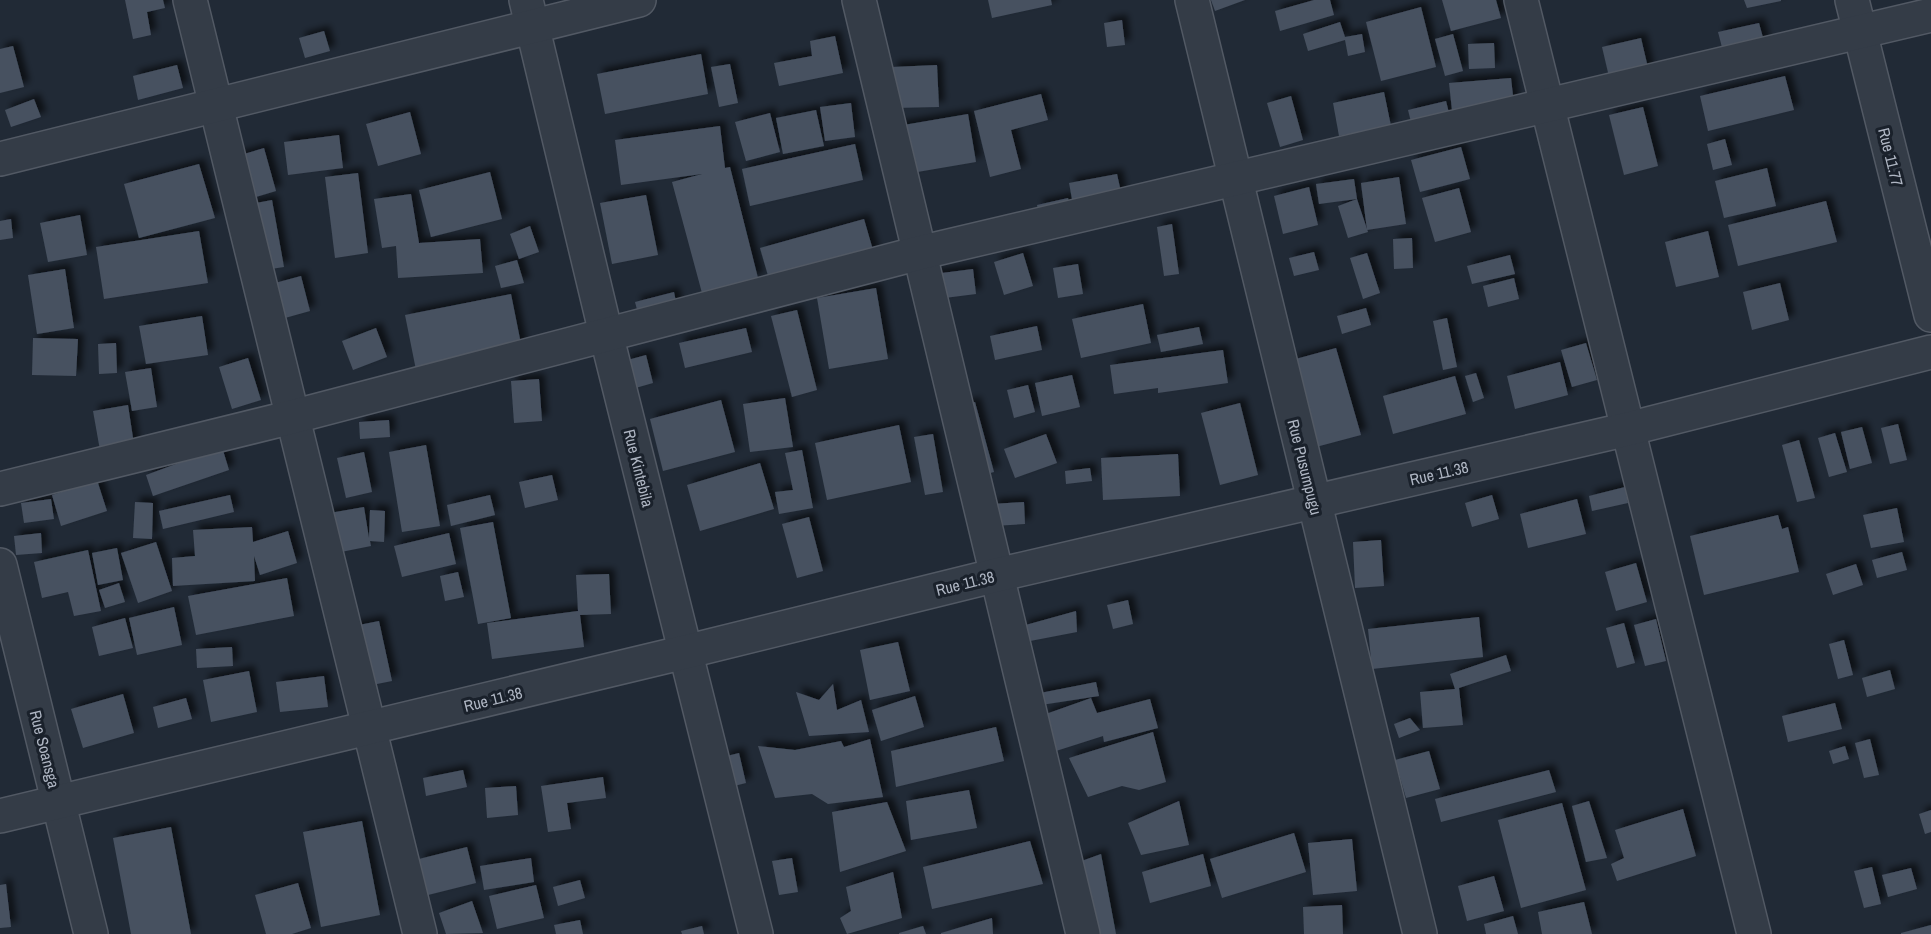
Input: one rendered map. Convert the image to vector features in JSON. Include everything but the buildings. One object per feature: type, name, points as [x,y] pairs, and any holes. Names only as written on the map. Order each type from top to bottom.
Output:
[{"type":"street","points":[[190,0],[420,934]]},
{"type":"street","points":[[0,159],[217,104],[530,14],[639,0]]},
{"type":"street","points":[[859,0],[1083,934]]},
{"type":"street","name":"Rue Pusumpugu","points":[[1192,0],[1419,934]]},
{"type":"street","points":[[1521,0],[1754,934]]},
{"type":"street","name":"Rue 11.77","points":[[1852,0],[1931,315]]},
{"type":"street","name":"Rue Kintebila","points":[[530,14],[606,334],[756,934]]},
{"type":"street","points":[[0,489],[292,417],[919,253],[1931,15]]},
{"type":"street","name":"Rue 11.38","points":[[0,816],[997,575],[1628,429],[1931,352]]},
{"type":"street","name":"Rue Soansga","points":[[0,565],[91,934]]}]
